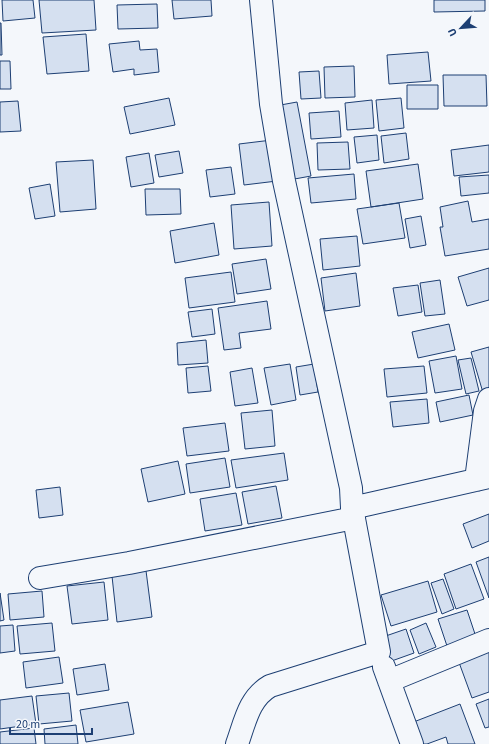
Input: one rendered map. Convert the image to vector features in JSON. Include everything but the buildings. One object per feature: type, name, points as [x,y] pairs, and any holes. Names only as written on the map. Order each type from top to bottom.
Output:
[{"type":"street","points":[[261,0],[271,104],[284,181],[351,488],[353,513],[379,652],[412,744]]},
{"type":"street","points":[[40,578],[129,563],[353,513],[482,478],[485,411],[489,399]]},
{"type":"street","points":[[389,680],[489,640]]},
{"type":"street","points":[[237,744],[249,709],[263,690],[270,686],[379,652]]}]
